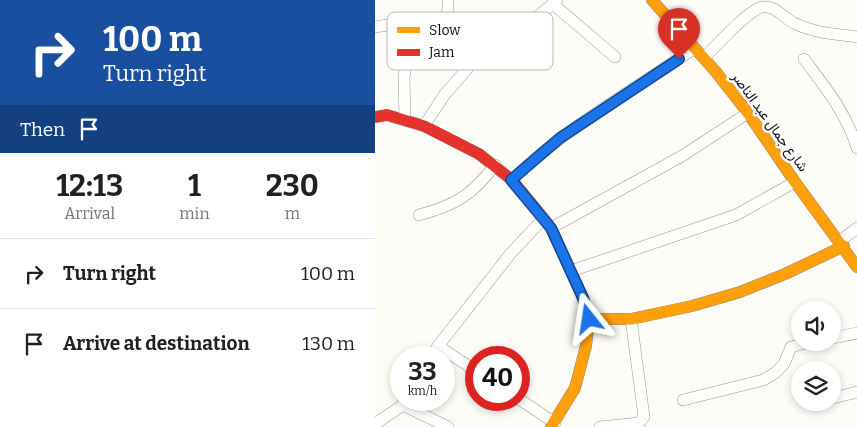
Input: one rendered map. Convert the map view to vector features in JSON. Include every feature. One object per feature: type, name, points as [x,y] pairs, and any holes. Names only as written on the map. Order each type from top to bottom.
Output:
[{"type":"street","name":"شارع جمال عبد الناصر","points":[[652,0],[695,48],[748,113],[857,267]]},
{"type":"street","points":[[542,12],[555,2],[615,58]]},
{"type":"street","points":[[703,58],[744,18],[764,6],[774,9],[795,24],[817,31],[857,37]]},
{"type":"street","points":[[511,180],[560,138],[695,48]]},
{"type":"street","points":[[804,59],[845,118],[853,133],[857,148]]},
{"type":"street","points":[[405,70],[405,119]]},
{"type":"street","points":[[424,126],[445,94],[466,70]]},
{"type":"street","points":[[551,228],[682,156],[748,113]]},
{"type":"street","points":[[375,117],[387,115],[405,119],[424,126],[473,151],[495,165],[511,180],[551,228],[583,298],[589,319],[581,371],[575,388],[553,425],[530,407]]},
{"type":"street","points":[[419,215],[443,209],[464,198],[482,182],[495,165]]},
{"type":"street","points":[[571,271],[736,215],[795,182]]},
{"type":"street","points":[[438,346],[511,253],[544,218]]},
{"type":"street","points":[[589,319],[631,318],[692,306],[740,292],[785,274],[842,244],[857,228]]},
{"type":"street","points":[[600,427],[639,423],[644,417],[631,318]]},
{"type":"street","points":[[841,336],[857,333]]},
{"type":"street","points":[[683,400],[763,380],[775,373],[784,364],[791,347]]},
{"type":"street","points":[[841,396],[857,392]]},
{"type":"street","points":[[375,424],[392,411]]},
{"type":"street","points":[[420,411],[449,427]]},
{"type":"traffic: slow","points":[[652,0],[716,72],[748,113],[857,267]]},
{"type":"traffic: slow","points":[[535,208],[551,228],[583,298],[589,319],[586,346],[575,388],[551,427]]},
{"type":"traffic: slow","points":[[589,319],[631,319],[692,306],[740,292],[785,274],[844,246]]},
{"type":"traffic: jam","points":[[375,117],[387,115],[424,126],[479,154],[512,180],[535,208]]},
{"type":"route","points":[[589,319],[583,298],[551,228],[511,180],[560,138],[679,59]]}]
